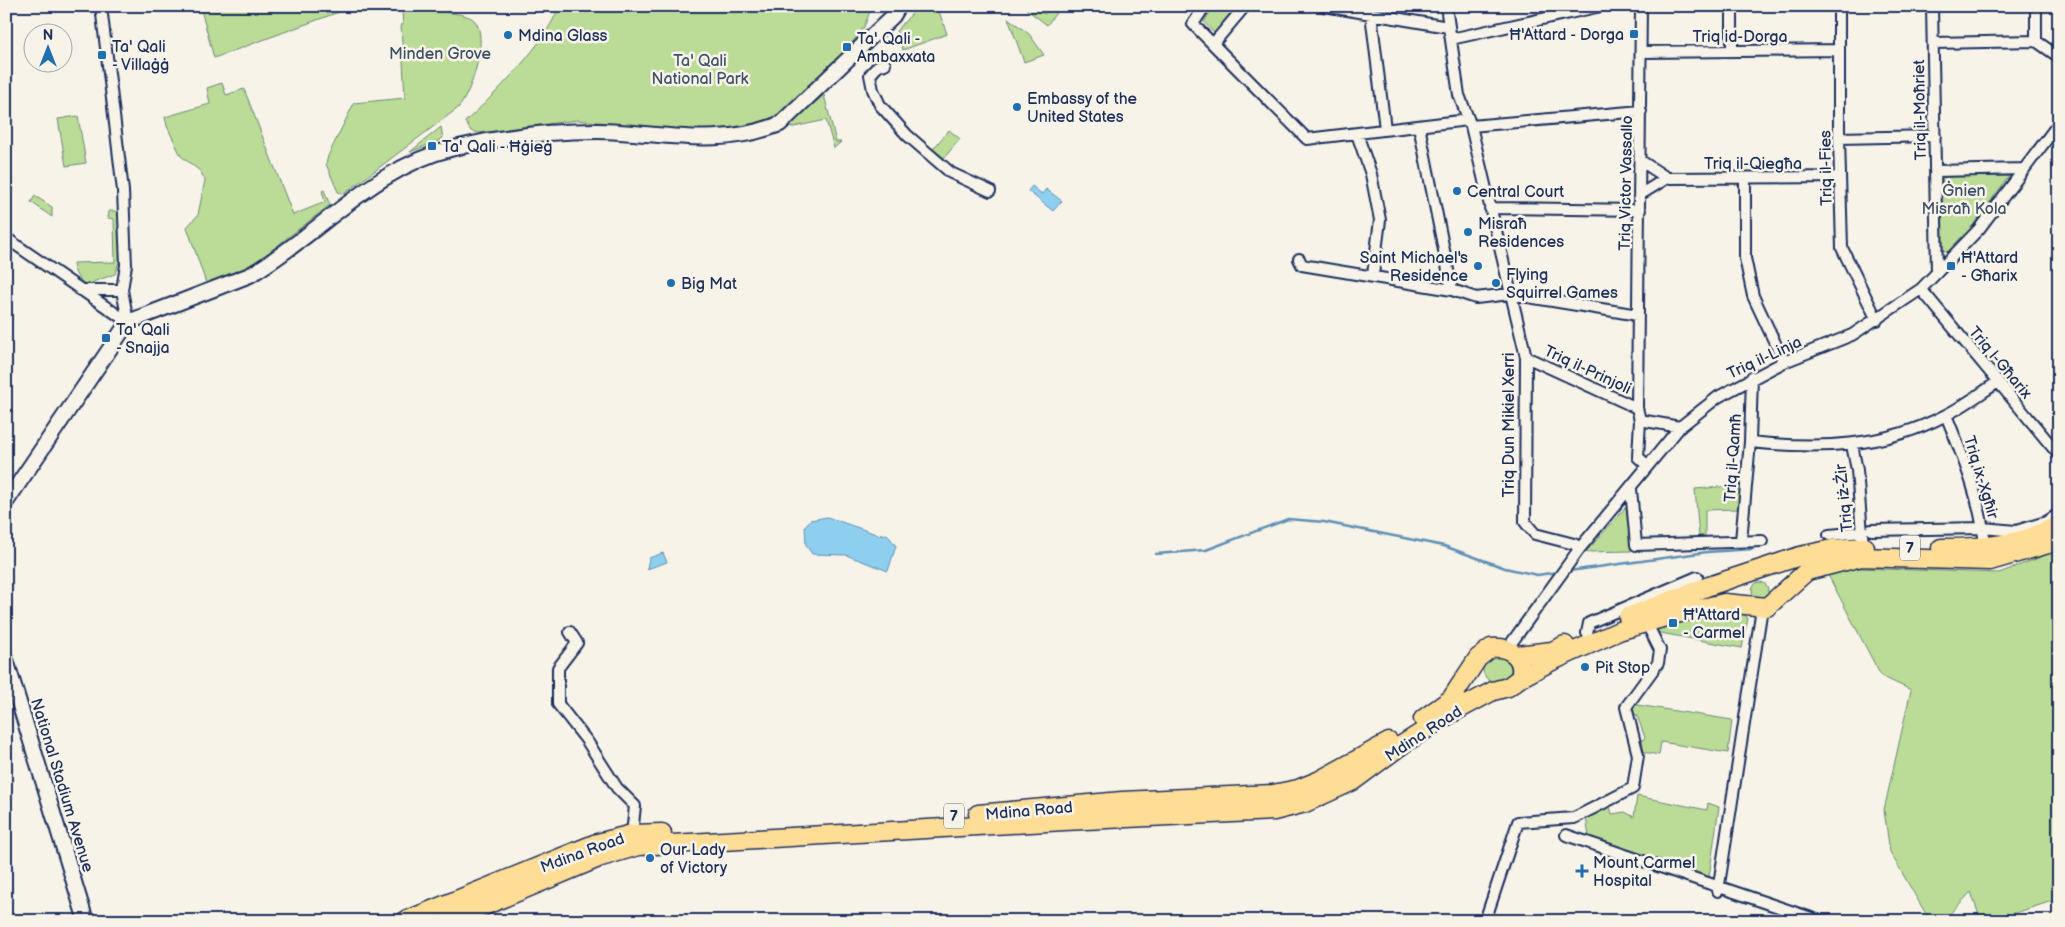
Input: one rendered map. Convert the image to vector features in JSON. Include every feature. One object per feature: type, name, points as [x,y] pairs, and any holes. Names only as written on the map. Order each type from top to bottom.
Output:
[{"type":"highway","name":"Mdina Road","points":[[404,921],[594,844],[632,834],[877,822],[1122,801],[1263,795],[1298,789],[1320,780],[1389,743],[1451,699],[1484,652],[1491,648],[1512,652],[1552,651],[1671,595],[1754,572],[1800,556],[1832,549],[1865,536],[1985,548],[2023,541],[2059,524]]},
{"type":"highway","name":"7","points":[[1763,605],[1807,571],[1861,556],[1990,561],[2048,544],[2059,538]]},
{"type":"highway","points":[[1754,572],[1772,573],[1779,583],[1780,589],[1763,605],[1745,601],[1741,592],[1742,582],[1754,572]]},
{"type":"highway","name":"Mdina Road","points":[[448,921],[601,856],[638,846],[1064,821],[1274,811],[1305,803],[1352,781],[1403,744],[1493,691],[1508,687],[1520,678],[1619,632],[1646,622],[1724,604],[1763,605]]},
{"type":"highway","points":[[1512,652],[1522,670],[1520,678]]},
{"type":"highway","points":[[1475,664],[1477,678],[1493,691]]},
{"type":"main road","points":[[876,32],[890,6]]},
{"type":"main road","points":[[6,502],[128,322],[250,275],[268,264],[341,207],[394,171],[436,153],[482,142],[574,132],[621,132],[700,139],[758,133],[780,124],[893,16],[899,6]]},
{"type":"main road","name":"National Stadium Avenue","points":[[6,660],[86,921]]},
{"type":"street","points":[[101,6],[124,199],[126,265],[122,290],[128,322]]},
{"type":"street","points":[[1204,6],[1193,24],[1307,139],[1419,126],[1641,111]]},
{"type":"street","points":[[1213,44],[1245,6]]},
{"type":"street","points":[[1324,6],[1448,27]]},
{"type":"street","name":"Triq Dun Mikiel Xerri","points":[[1446,6],[1459,95],[1469,123],[1526,357],[1525,522],[1535,534],[1574,544],[1580,548]]},
{"type":"street","points":[[1450,39],[1601,6]]},
{"type":"street","name":"Triq Victor Vassallo","points":[[1641,6],[1637,408],[1640,420],[1638,457],[1647,465]]},
{"type":"street","points":[[1732,6],[1732,50]]},
{"type":"street","name":"Triq il-Fies","points":[[1839,6],[1839,138],[1842,248],[1877,320]]},
{"type":"street","name":"Triq il-Moħriet","points":[[1932,6],[1937,272]]},
{"type":"street","points":[[2036,6],[2036,41]]},
{"type":"street","points":[[1371,14],[1385,129]]},
{"type":"street","points":[[1933,43],[2036,41],[2059,57]]},
{"type":"street","name":"Triq id-Dorga","points":[[1641,52],[1839,50]]},
{"type":"street","points":[[885,64],[878,66],[870,75],[873,90],[880,105],[906,135],[951,173],[990,191]]},
{"type":"street","name":"Triq il-Linja","points":[[1512,652],[1580,548],[1631,489],[1647,465],[1680,426],[1718,396],[1784,362],[1852,335],[1921,289],[1979,229],[2059,123]]},
{"type":"street","points":[[1419,126],[1452,290]]},
{"type":"street","points":[[1357,134],[1371,174],[1380,220],[1373,275]]},
{"type":"street","points":[[1839,138],[1935,136]]},
{"type":"street","points":[[1640,161],[1667,178],[1640,194]]},
{"type":"street","points":[[1936,171],[2024,169]]},
{"type":"street","name":"Triq il-Qiegħa","points":[[1667,178],[1840,177]]},
{"type":"street","points":[[1745,178],[1745,258],[1753,296],[1784,362]]},
{"type":"street","points":[[1490,208],[1640,210]]},
{"type":"street","points":[[6,238],[128,322]]},
{"type":"street","points":[[1299,259],[1302,264],[1452,290],[1476,298],[1510,294],[1638,316]]},
{"type":"street","name":"Triq l-Għarix","points":[[1921,289],[2059,455]]},
{"type":"street","points":[[80,290],[122,290]]},
{"type":"street","name":"Triq il-Prinjoli","points":[[1526,357],[1637,408]]},
{"type":"street","name":"Triq il-Qamħ","points":[[1741,541],[1750,442],[1752,377]]},
{"type":"street","points":[[1750,442],[1797,447],[1852,445],[1899,435],[1946,415],[1998,382]]},
{"type":"street","name":"Triq ix-Xgħir","points":[[1946,415],[1966,465],[1983,528],[1985,548]]},
{"type":"street","points":[[1640,420],[1680,426]]},
{"type":"street","name":"Triq iż-Żir","points":[[1852,445],[1865,536]]},
{"type":"street","points":[[1631,489],[1636,545],[1762,540]]},
{"type":"street","points":[[1829,535],[1865,536],[1983,528],[2016,531],[2046,522],[2059,514]]},
{"type":"street","points":[[1671,595],[1697,577]]},
{"type":"street","points":[[1718,888],[1763,605]]},
{"type":"street","points":[[1484,921],[1518,822],[1574,818],[1633,788],[1638,755],[1626,707],[1658,663],[1660,650],[1646,622]]},
{"type":"street","points":[[570,632],[577,643],[558,668],[558,704],[587,741],[616,788],[635,806],[632,834]]},
{"type":"street","points":[[1566,836],[1820,921]]},
{"type":"green space","points":[[200,6],[355,6],[214,58]]},
{"type":"green space","name":"Ta' Qali National Park","points":[[559,6],[872,6],[864,27],[853,42],[811,88],[777,115],[757,124],[721,131],[700,132],[577,120],[479,133],[471,131],[465,122],[532,52],[553,20]]},
{"type":"green space","points":[[919,6],[937,6],[947,34],[903,50],[896,31]]},
{"type":"green space","points":[[1030,6],[1044,14],[1049,10],[1048,6],[1061,6],[1047,25],[1026,9]]},
{"type":"green space","points":[[1214,6],[1237,6],[1215,34],[1204,22]]},
{"type":"green space","name":"Minden Grove","points":[[402,10],[461,14],[474,20],[480,39],[477,65],[473,78],[458,108],[344,194],[338,192],[326,164],[328,156],[354,103],[405,98],[401,25],[403,25]]},
{"type":"green space","points":[[1008,18],[1029,34],[1044,55],[1024,62]]},
{"type":"green space","points":[[222,83],[226,95],[244,89],[293,215],[325,202],[322,191],[324,190],[330,205],[256,262],[206,283],[187,227],[198,215],[205,180],[200,171],[181,156],[167,126],[165,117],[210,104],[207,88]]},
{"type":"green space","points":[[824,95],[836,142],[841,142],[834,148],[826,120],[789,128],[788,126]]},
{"type":"green space","points":[[78,116],[86,163],[66,166],[58,119]]},
{"type":"green space","points":[[441,127],[443,139],[410,152]]},
{"type":"green space","points":[[949,130],[960,139],[944,158],[933,149]]},
{"type":"green space","name":"Ġnien Misraħ Kola","points":[[2009,176],[1966,235],[1949,252],[1943,250],[1942,177]]},
{"type":"green space","points":[[35,196],[52,207],[52,217],[31,202]]},
{"type":"green space","points":[[109,211],[115,211],[120,215],[120,259],[115,274],[93,282],[89,287],[78,277],[73,263],[115,262],[114,219],[108,218]]},
{"type":"green space","points":[[1742,485],[1740,509],[1705,510],[1705,536],[1699,536],[1695,489]]},
{"type":"green space","points":[[1626,507],[1631,551],[1586,552]]},
{"type":"green space","points":[[2059,550],[2059,907],[2052,901],[1991,921],[1981,921],[1971,892],[1943,921],[1930,921],[1890,852],[1884,810],[1911,690],[1881,676],[1827,573],[1858,568],[1999,573]]},
{"type":"green space","points":[[1760,582],[1768,590],[1760,598],[1752,590]]},
{"type":"green space","points":[[1726,612],[1744,615],[1748,618],[1742,648],[1655,632],[1660,627],[1678,620]]},
{"type":"green space","points":[[1497,655],[1507,659],[1511,669],[1507,679],[1497,683],[1487,679],[1483,669],[1487,659]]},
{"type":"green space","points":[[1631,704],[1732,720],[1728,753],[1661,742],[1659,755],[1644,752],[1642,740],[1645,738]]},
{"type":"green space","points":[[1637,796],[1707,810],[1708,803],[1719,807],[1709,877],[1589,838],[1586,815],[1609,803],[1612,814],[1625,812],[1634,817]]},
{"type":"water","points":[[1032,186],[1042,194],[1046,189],[1062,201],[1053,211],[1028,191]]},
{"type":"water","points":[[827,517],[879,535],[887,534],[896,546],[888,571],[846,555],[812,554],[806,545],[805,526],[810,520]]},
{"type":"water","points":[[663,553],[667,562],[647,569],[649,558]]},
{"type":"waterway","points":[[1156,554],[1206,550],[1288,519],[1324,522],[1444,546],[1505,568],[1537,575],[1558,572]]},
{"type":"waterway","points":[[1569,571],[1707,552],[1753,549]]},
{"type":"place","name":"Ħ'Attard - Dorga","points":[[1634,34]]},
{"type":"place","name":"Mdina Glass","points":[[508,35]]},
{"type":"place","name":"Ta' Qali - Ambaxxata","points":[[847,47]]},
{"type":"place","name":"Ta' Qali - Villaġġ","points":[[102,55]]},
{"type":"place","name":"Embassy of the United States","points":[[1017,107]]},
{"type":"place","name":"Ta' Qali - Ħġieġ","points":[[432,146]]},
{"type":"place","name":"Central Court","points":[[1457,191]]},
{"type":"place","name":"Misraħ Residences","points":[[1468,232]]},
{"type":"place","name":"Saint Michael's Residence","points":[[1478,266]]},
{"type":"place","name":"Ħ'Attard - Għarix","points":[[1951,266]]},
{"type":"place","name":"Big Mat","points":[[671,283]]},
{"type":"place","name":"Flying Squirrel Games","points":[[1496,283]]},
{"type":"place","name":"Ta' Qali - Snajja","points":[[106,338]]},
{"type":"place","name":"Ħ'Attard - Carmel","points":[[1673,623]]},
{"type":"place","name":"Pit Stop","points":[[1585,667]]},
{"type":"place","name":"Our Lady of Victory","points":[[650,858]]},
{"type":"place","name":"Mount Carmel Hospital","points":[[1582,871]]}]
